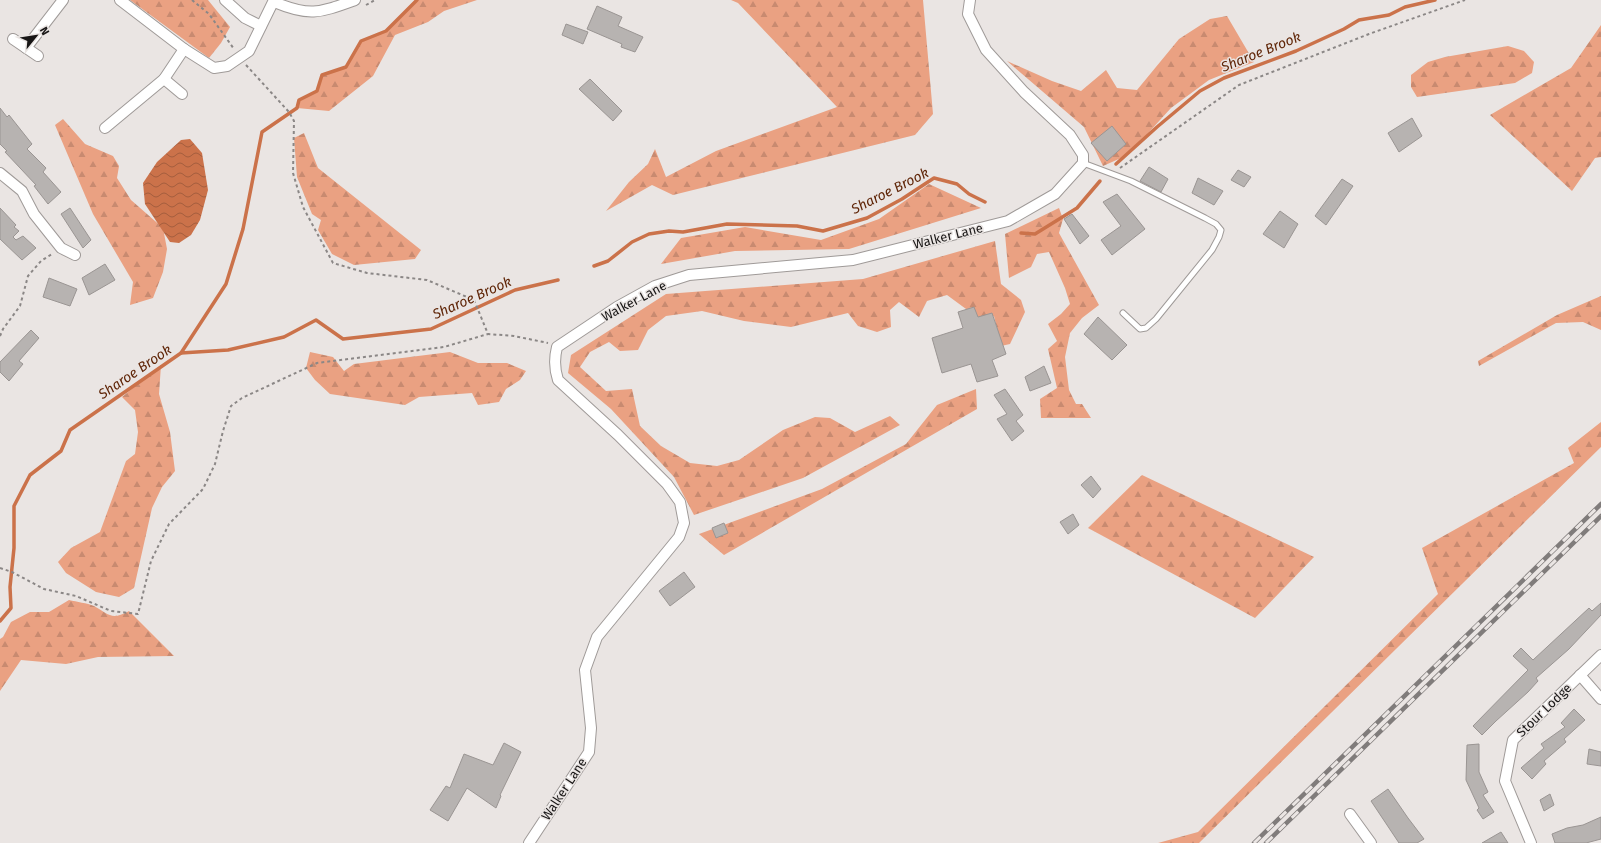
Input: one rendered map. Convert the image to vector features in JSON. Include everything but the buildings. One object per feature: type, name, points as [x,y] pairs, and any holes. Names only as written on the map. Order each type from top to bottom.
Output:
[{"type":"street","points":[[26,48],[63,0]]},
{"type":"street","points":[[120,0],[184,48],[214,68],[227,66],[249,51],[274,1],[296,11],[311,13],[333,8],[355,0]]},
{"type":"street","points":[[225,0],[245,18],[261,26]]},
{"type":"street","points":[[970,0],[968,14],[986,50],[1024,92],[1070,135],[1083,155],[1083,163]]},
{"type":"street","points":[[13,39],[38,56]]},
{"type":"street","points":[[105,128],[164,79],[184,48]]},
{"type":"street","points":[[164,79],[182,94]]},
{"type":"street","name":"Walker Lane","points":[[530,843],[588,752],[591,728],[585,670],[597,637],[679,537],[684,523],[680,502],[667,484],[618,435],[558,380],[554,370],[554,360],[557,347],[618,307],[655,286],[689,275],[853,260],[1008,221],[1055,194],[1083,163]]},
{"type":"street","points":[[0,173],[22,191],[34,214],[61,248],[76,255]]},
{"type":"street","name":"Stour Lodge","points":[[1530,843],[1505,781],[1513,740],[1601,655]]},
{"type":"street","points":[[1580,675],[1601,699]]},
{"type":"street","points":[[1350,814],[1371,843]]},
{"type":"lane","points":[[1083,163],[1111,175],[1131,181],[1216,224],[1222,230],[1212,250],[1156,319],[1146,328],[1140,329],[1124,313]]},
{"type":"path","points":[[1111,175],[1239,85],[1369,34],[1465,0]]},
{"type":"path","points":[[290,114],[294,121],[293,173],[303,207],[333,263],[367,273],[427,280],[474,300],[488,334]]},
{"type":"path","points":[[0,336],[2,329],[20,306],[28,276],[41,261],[61,248]]},
{"type":"path","points":[[1,568],[44,589],[76,596],[111,611],[138,614],[151,561],[169,524],[203,489],[215,464],[231,406],[242,398],[317,363],[444,346],[488,334],[546,342],[557,347]]},
{"type":"green space","points":[[130,0],[208,0],[230,27],[221,43],[209,58]]},
{"type":"green space","points":[[415,0],[477,0],[444,11],[428,22],[395,35],[373,76],[329,111],[297,108],[299,100],[317,91],[322,75],[346,67],[361,41],[386,31]]},
{"type":"green space","points":[[731,0],[923,0],[933,114],[915,135],[673,195],[652,185],[606,211],[629,182],[648,164],[655,149],[666,177],[716,151],[837,107],[738,3]]},
{"type":"green space","points":[[1227,16],[1254,62],[1209,80],[1171,108],[1139,143],[1121,158],[1103,166],[1084,127],[1007,61],[1052,81],[1081,91],[1106,70],[1117,88],[1137,90],[1179,39],[1210,19]]},
{"type":"green space","points":[[1601,25],[1601,157],[1595,158],[1572,191],[1490,115],[1571,68]]},
{"type":"green space","points":[[1508,46],[1524,51],[1534,62],[1532,73],[1515,83],[1417,97],[1411,87],[1411,75],[1428,62],[1445,57]]},
{"type":"green space","points":[[63,119],[85,144],[113,156],[119,166],[117,178],[131,200],[163,228],[167,249],[163,272],[153,298],[130,305],[133,282],[93,214],[55,125]]},
{"type":"green space","points":[[304,133],[318,168],[421,250],[415,259],[354,265],[332,254],[318,230],[321,220],[312,214],[297,177],[294,138]]},
{"type":"green space","points":[[929,184],[981,208],[849,249],[735,251],[661,264],[681,238],[745,227],[821,240],[879,219]]},
{"type":"green space","points":[[1059,208],[1063,219],[1059,233],[1099,305],[1082,318],[1070,333],[1065,357],[1069,390],[1076,404],[1082,404],[1091,418],[1041,418],[1040,399],[1057,388],[1048,349],[1057,341],[1048,324],[1061,314],[1070,304],[1065,288],[1049,252],[1037,254],[1031,267],[1009,278],[1005,234]]},
{"type":"green space","points":[[995,241],[1001,284],[1021,300],[1025,312],[1010,344],[1001,346],[994,316],[981,320],[947,295],[927,301],[919,317],[899,302],[890,310],[891,327],[877,332],[858,326],[848,313],[791,327],[744,321],[702,311],[666,316],[648,330],[638,350],[620,351],[609,342],[590,352],[580,367],[606,391],[632,389],[640,426],[661,446],[690,463],[717,466],[739,460],[783,430],[815,417],[830,418],[855,432],[890,416],[900,425],[803,478],[694,515],[674,477],[611,409],[568,373],[571,355],[666,294],[863,279]]},
{"type":"green space","points":[[1601,296],[1601,330],[1583,322],[1556,323],[1479,366],[1478,361],[1557,315]]},
{"type":"green space","points":[[310,352],[333,357],[344,371],[354,364],[450,352],[478,363],[507,363],[526,371],[520,380],[506,389],[499,402],[478,405],[472,393],[419,397],[405,405],[330,394],[315,380],[306,368]]},
{"type":"green space","points":[[161,365],[159,394],[170,432],[175,471],[162,487],[152,508],[134,588],[119,597],[96,592],[66,573],[58,562],[71,548],[100,532],[126,461],[135,454],[138,432],[135,410],[122,397]]},
{"type":"green space","points":[[976,389],[977,409],[724,555],[699,534],[822,489],[906,444],[937,405]]},
{"type":"green space","points":[[1601,422],[1601,447],[1199,843],[1158,843],[1198,832],[1438,594],[1422,548],[1574,463],[1568,448]]},
{"type":"green space","points":[[1142,475],[1314,557],[1255,618],[1088,528]]},
{"type":"green space","points":[[69,600],[94,606],[107,614],[114,616],[118,616],[129,611],[174,656],[98,657],[66,664],[21,660],[0,691],[0,639],[3,637],[11,622],[30,612],[49,612]]},
{"type":"water","points":[[190,139],[202,153],[208,190],[200,220],[191,235],[179,243],[170,242],[145,204],[143,183],[157,162],[181,140]]},
{"type":"waterway","points":[[181,353],[226,284],[243,229],[262,132],[297,108],[299,100],[317,91],[322,75],[346,67],[361,41],[386,31],[417,0]]},
{"type":"waterway","name":"Sharoe Brook","points":[[1116,164],[1200,91],[1224,78],[1296,51],[1344,29],[1359,20],[1389,15],[1405,7],[1435,0]]},
{"type":"waterway","name":"Sharoe Brook","points":[[594,266],[608,261],[632,242],[649,234],[669,231],[683,232],[727,224],[797,226],[823,231],[867,218],[902,199],[934,178],[957,184],[969,194],[985,202]]},
{"type":"waterway","name":"Sharoe Brook","points":[[1021,233],[1035,234],[1077,208],[1100,181]]},
{"type":"waterway","name":"Sharoe Brook","points":[[0,621],[11,608],[10,587],[14,548],[14,506],[30,475],[61,451],[70,430],[181,353],[228,350],[284,337],[316,320],[343,339],[431,329],[515,290],[558,280]]},
{"type":"railway","points":[[1254,843],[1601,504]]},
{"type":"railway","points":[[1266,843],[1601,516]]}]
